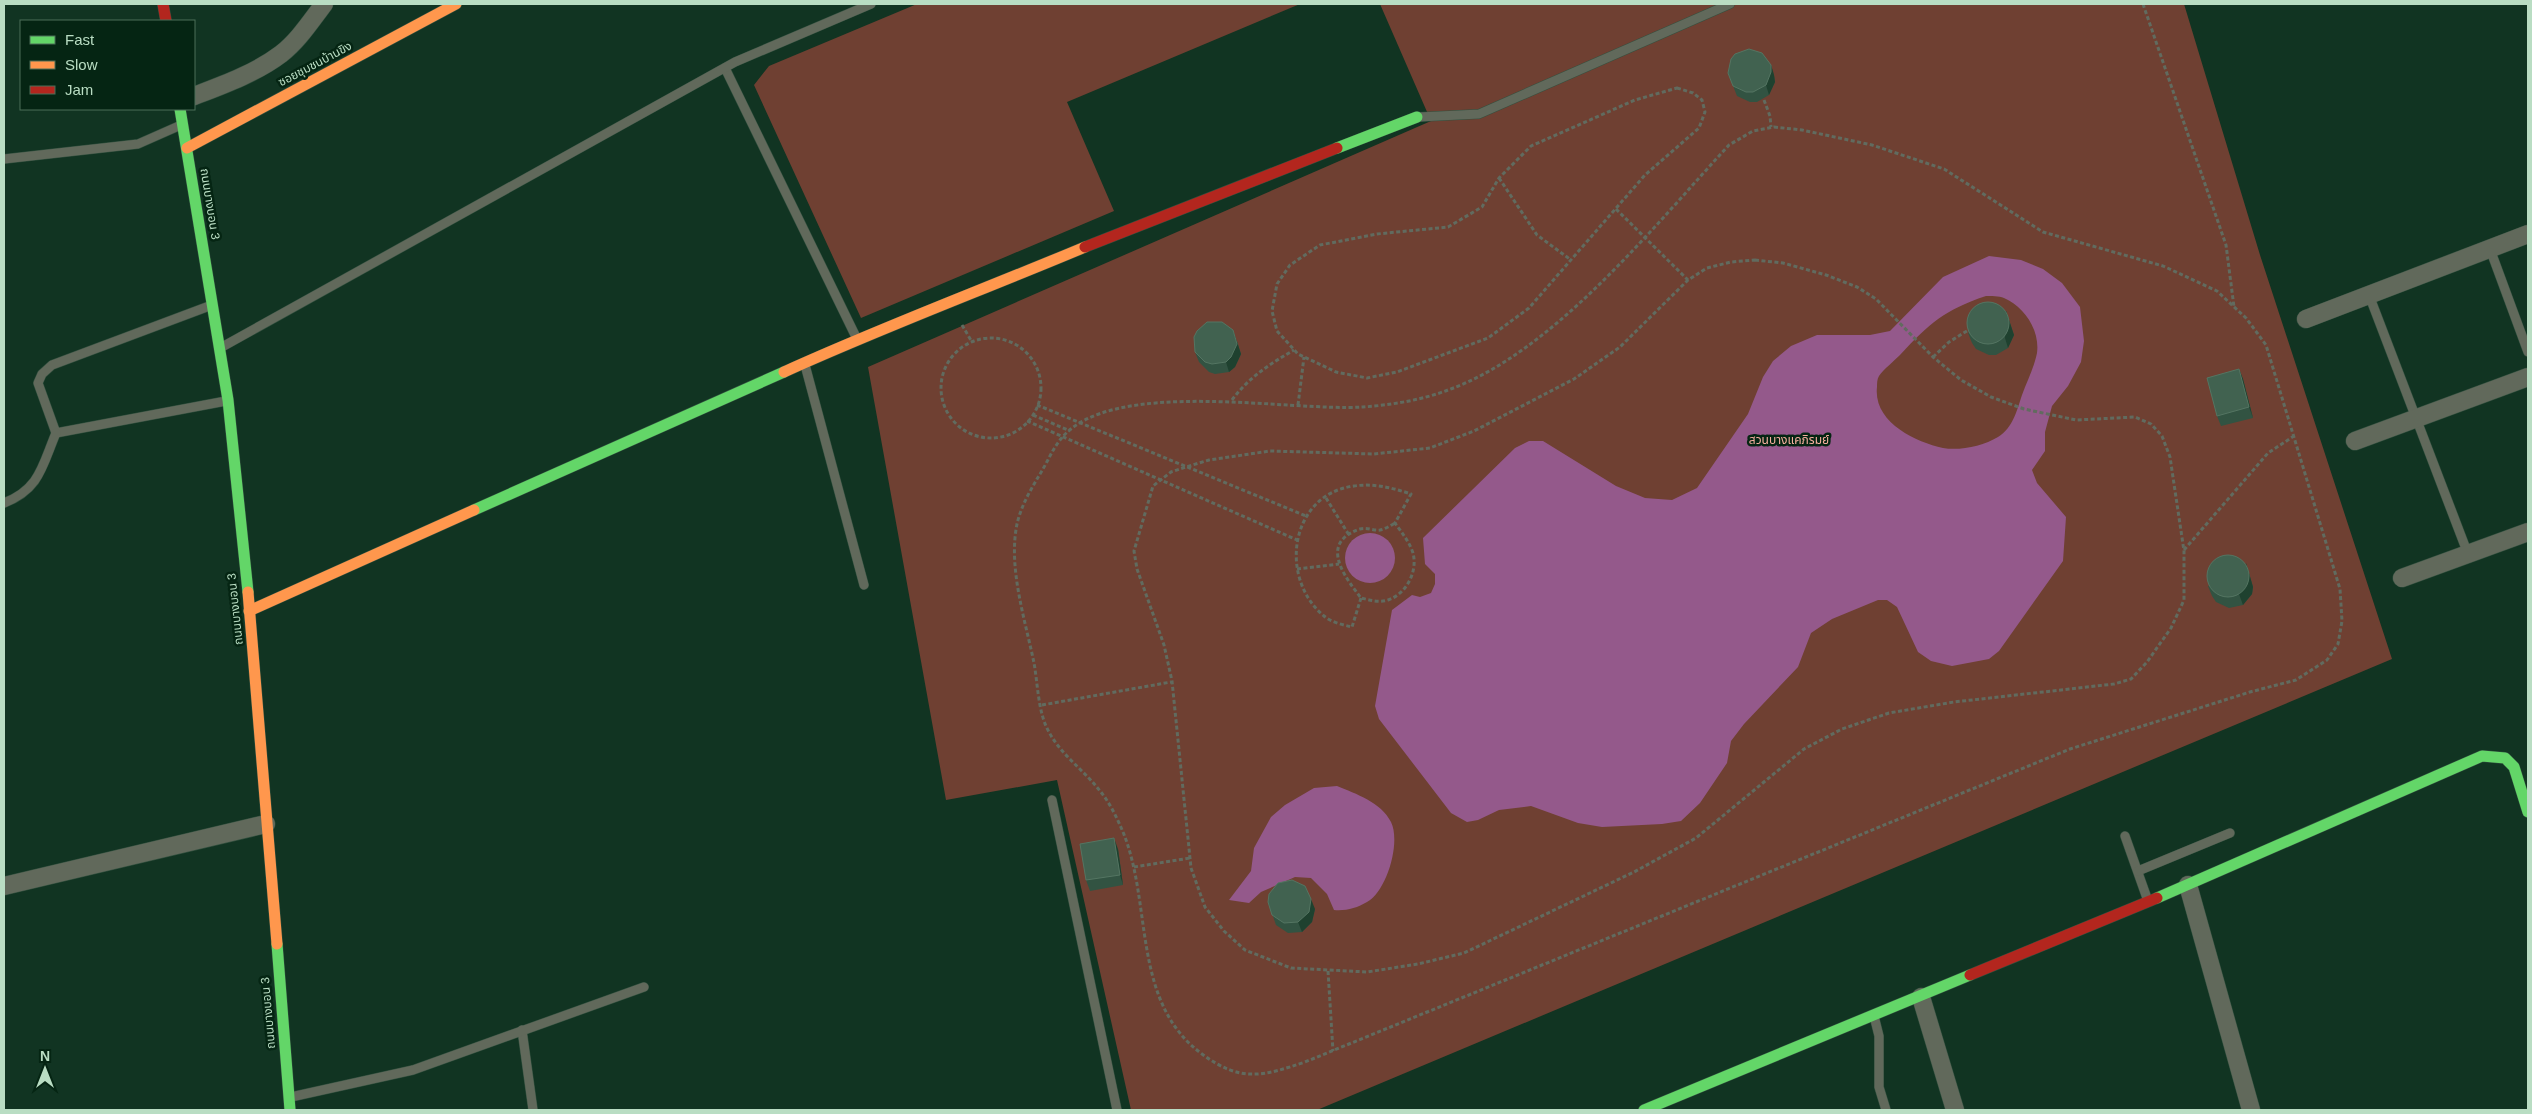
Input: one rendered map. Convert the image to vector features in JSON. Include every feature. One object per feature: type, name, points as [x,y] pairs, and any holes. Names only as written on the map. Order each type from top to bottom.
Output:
[{"type":"street","points":[[162,4],[166,20]]},
{"type":"street","points":[[195,96],[249,72],[281,54],[294,42],[324,4]]},
{"type":"street","name":"ซอยชุมชนบ้านขิง","points":[[187,148],[456,4]]},
{"type":"street","name":"ถนนบางบอน 3","points":[[180,110],[228,400],[249,611],[290,1110]]},
{"type":"street","points":[[249,611],[857,339],[950,304],[1140,224],[1417,117]]},
{"type":"street","points":[[2306,319],[2528,234]]},
{"type":"street","points":[[2355,441],[2528,378]]},
{"type":"street","points":[[2402,578],[2528,532]]},
{"type":"street","points":[[1644,1110],[2188,885],[2482,756],[2505,758],[2514,768],[2528,812]]},
{"type":"street","points":[[4,886],[266,824]]},
{"type":"street","points":[[2188,885],[2251,1110]]},
{"type":"street","points":[[1921,997],[1955,1110]]},
{"type":"lane","points":[[220,348],[725,68],[871,4]]},
{"type":"lane","points":[[1417,117],[1479,114],[1730,4]]},
{"type":"lane","points":[[725,68],[857,339]]},
{"type":"lane","points":[[4,159],[138,144],[183,125]]},
{"type":"lane","points":[[2490,249],[2528,352]]},
{"type":"lane","points":[[2369,295],[2468,554]]},
{"type":"lane","points":[[4,503],[20,497],[29,490],[36,480],[56,433],[38,383],[42,374],[52,365],[213,305]]},
{"type":"lane","points":[[804,363],[864,585]]},
{"type":"lane","points":[[56,433],[228,400]]},
{"type":"lane","points":[[1052,800],[1117,1110]]},
{"type":"lane","points":[[2138,871],[2230,833]]},
{"type":"lane","points":[[2125,836],[2148,901]]},
{"type":"lane","points":[[289,1097],[412,1070],[644,987]]},
{"type":"lane","points":[[1874,1016],[1879,1036],[1879,1087],[1886,1110]]},
{"type":"lane","points":[[522,1030],[533,1110]]},
{"type":"path","points":[[2143,4],[2226,245],[2234,308]]},
{"type":"path","points":[[1677,88],[1693,92],[1702,100],[1705,112],[1699,128],[1645,175],[1529,308],[1488,338],[1397,372],[1367,378],[1336,372],[1304,357],[1294,350],[1277,331],[1272,311],[1277,284],[1290,265],[1320,245],[1377,234],[1448,227],[1482,207],[1499,178],[1531,146],[1635,100],[1677,88]]},
{"type":"path","points":[[1764,100],[1770,116],[1771,128]]},
{"type":"path","points":[[1771,128],[1802,130],[1872,146],[1944,169],[2043,232],[2163,266],[2217,291],[2246,318],[2266,345],[2340,589],[2342,621],[2338,644],[2327,660],[2296,680],[2250,692],[2070,750],[1332,1051],[1266,1075],[1244,1074],[1216,1065],[1188,1044],[1163,1010],[1152,981],[1134,867],[1124,835],[1101,792],[1054,742],[1046,726],[1017,575],[1016,538],[1018,522],[1028,496],[1063,437],[1079,422],[1102,412],[1132,406],[1232,401],[1361,407],[1402,402],[1447,391],[1482,375],[1536,340],[1605,278],[1729,145],[1753,131],[1771,128]]},
{"type":"path","points":[[1499,178],[1537,235],[1571,260]]},
{"type":"path","points":[[1616,209],[1688,280]]},
{"type":"path","points":[[1755,260],[1783,263],[1826,275],[1857,286],[1876,299],[1933,357],[1969,384],[1991,397],[2024,409],[2076,420],[2136,417],[2151,424],[2162,436],[2170,457],[2184,551],[2184,600],[2171,628],[2147,662],[2132,678],[2114,684],[1954,702],[1889,714],[1842,728],[1804,749],[1696,838],[1634,872],[1464,953],[1418,964],[1367,972],[1291,968],[1245,950],[1224,931],[1205,907],[1191,868],[1172,682],[1164,645],[1137,569],[1134,551],[1153,486],[1171,472],[1209,460],[1270,452],[1374,454],[1430,448],[1474,431],[1574,380],[1620,347],[1688,280],[1707,268],[1731,262],[1755,260]]},
{"type":"path","points":[[1933,357],[1949,342],[1970,329]]},
{"type":"path","points":[[987,338],[1002,339],[1017,345],[1029,356],[1037,369],[1041,384],[1037,405],[1033,415],[1021,428],[1006,436],[989,438],[973,435],[958,426],[947,413],[941,397],[941,380],[946,364],[957,350],[972,342],[987,338]]},
{"type":"path","points":[[1232,401],[1244,383],[1267,366],[1294,350]]},
{"type":"path","points":[[1298,405],[1304,357]]},
{"type":"path","points":[[1037,405],[1306,516]]},
{"type":"path","points":[[1033,415],[1070,430]]},
{"type":"path","points":[[1027,421],[1297,540]]},
{"type":"path","points":[[2184,551],[2268,453],[2294,436]]},
{"type":"path","points":[[1361,598],[1352,628],[1325,617],[1310,602],[1299,582],[1295,558],[1297,540],[1306,516],[1314,505],[1353,486],[1373,485],[1411,494],[1395,524],[1381,530],[1362,529],[1349,534],[1340,546],[1336,558],[1345,577],[1361,598],[1377,602],[1388,600],[1403,591],[1409,582],[1414,567],[1413,554],[1407,539],[1395,524]]},
{"type":"path","points":[[1326,498],[1349,534]]},
{"type":"path","points":[[1297,569],[1339,564]]},
{"type":"path","points":[[1042,705],[1172,682]]},
{"type":"path","points":[[1134,867],[1190,858]]},
{"type":"path","points":[[1328,971],[1332,1051]]},
{"type":"green space","points":[[917,4],[1300,4],[1067,102],[1114,211],[861,318],[754,85],[769,66]]},
{"type":"green space","name":"สวนบางแคภิรมย์","points":[[1380,4],[2184,4],[2260,255],[2392,659],[1317,1110],[1131,1110],[1057,780],[946,800],[868,367],[1431,121]]},
{"type":"shaded area","points":[[1989,256],[2021,260],[2043,269],[2062,283],[2080,307],[2084,341],[2081,362],[2068,386],[2052,406],[2045,432],[2045,451],[2032,470],[2037,483],[2066,517],[2063,561],[1999,651],[1989,659],[1952,666],[1931,661],[1918,652],[1897,607],[1887,600],[1878,600],[1832,619],[1811,633],[1798,667],[1744,724],[1731,741],[1727,763],[1700,803],[1681,821],[1662,824],[1602,827],[1578,823],[1531,806],[1499,810],[1478,820],[1467,822],[1451,813],[1379,719],[1375,706],[1392,610],[1412,595],[1420,597],[1431,593],[1435,584],[1435,574],[1425,564],[1423,538],[1515,448],[1529,441],[1543,441],[1616,486],[1645,498],[1672,500],[1697,488],[1748,414],[1763,377],[1773,361],[1791,346],[1817,335],[1870,335],[1890,331],[1943,277]],"holes":[[[1986,296],[1997,296],[2012,302],[2030,321],[2036,336],[2036,359],[2011,424],[1998,437],[1964,448],[1943,448],[1920,441],[1898,428],[1882,410],[1878,399],[1877,383],[1879,376],[1920,334],[1938,319],[1948,312]]]},
{"type":"shaded area","points":[[1365,533],[1375,533],[1388,540],[1395,553],[1395,563],[1388,576],[1375,583],[1365,583],[1356,579],[1349,572],[1345,563],[1345,553],[1349,544],[1356,537]]},
{"type":"shaded area","points":[[1337,786],[1375,804],[1387,815],[1391,822],[1394,831],[1393,853],[1386,877],[1381,888],[1374,896],[1367,902],[1355,907],[1334,910],[1327,894],[1311,878],[1295,877],[1261,892],[1249,903],[1229,900],[1251,871],[1254,848],[1271,817],[1285,805],[1314,788]]},
{"type":"building","points":[[1749,49],[1762,53],[1771,65],[1771,72],[1766,85],[1753,92],[1746,92],[1733,86],[1728,73],[1731,59],[1735,54]]},
{"type":"building","points":[[1992,302],[2000,305],[2006,311],[2009,323],[2006,335],[2000,341],[1984,344],[1976,341],[1970,335],[1967,319],[1970,311],[1976,305]]},
{"type":"building","points":[[1207,322],[1222,322],[1233,330],[1237,344],[1231,357],[1226,362],[1212,364],[1205,362],[1195,352],[1194,337],[1197,331]]},
{"type":"building","points":[[2239,369],[2249,407],[2217,416],[2207,378]]},
{"type":"building","points":[[2232,555],[2240,558],[2246,564],[2249,576],[2246,588],[2240,594],[2224,597],[2216,594],[2210,588],[2207,572],[2210,564],[2216,558]]},
{"type":"building","points":[[1114,838],[1120,875],[1086,880],[1080,844]]},
{"type":"building","points":[[1292,880],[1305,886],[1311,899],[1309,912],[1298,922],[1284,923],[1272,915],[1268,902],[1269,894],[1278,883]]},
{"type":"traffic: fast","points":[[180,110],[228,400],[248,592]]},
{"type":"traffic: fast","points":[[1337,148],[1417,117]]},
{"type":"traffic: fast","points":[[474,510],[784,372]]},
{"type":"traffic: fast","points":[[2157,898],[2482,756],[2505,758],[2514,767],[2528,812]]},
{"type":"traffic: fast","points":[[277,944],[290,1110]]},
{"type":"traffic: fast","points":[[1644,1110],[1970,975]]},
{"type":"traffic: slow","points":[[187,148],[456,4]]},
{"type":"traffic: slow","points":[[784,372],[821,355],[1085,247]]},
{"type":"traffic: slow","points":[[249,611],[474,510]]},
{"type":"traffic: slow","points":[[248,592],[277,944]]},
{"type":"traffic: jam","points":[[163,4],[166,20]]},
{"type":"traffic: jam","points":[[1085,247],[1337,148]]},
{"type":"traffic: jam","points":[[1970,975],[2157,898]]}]
